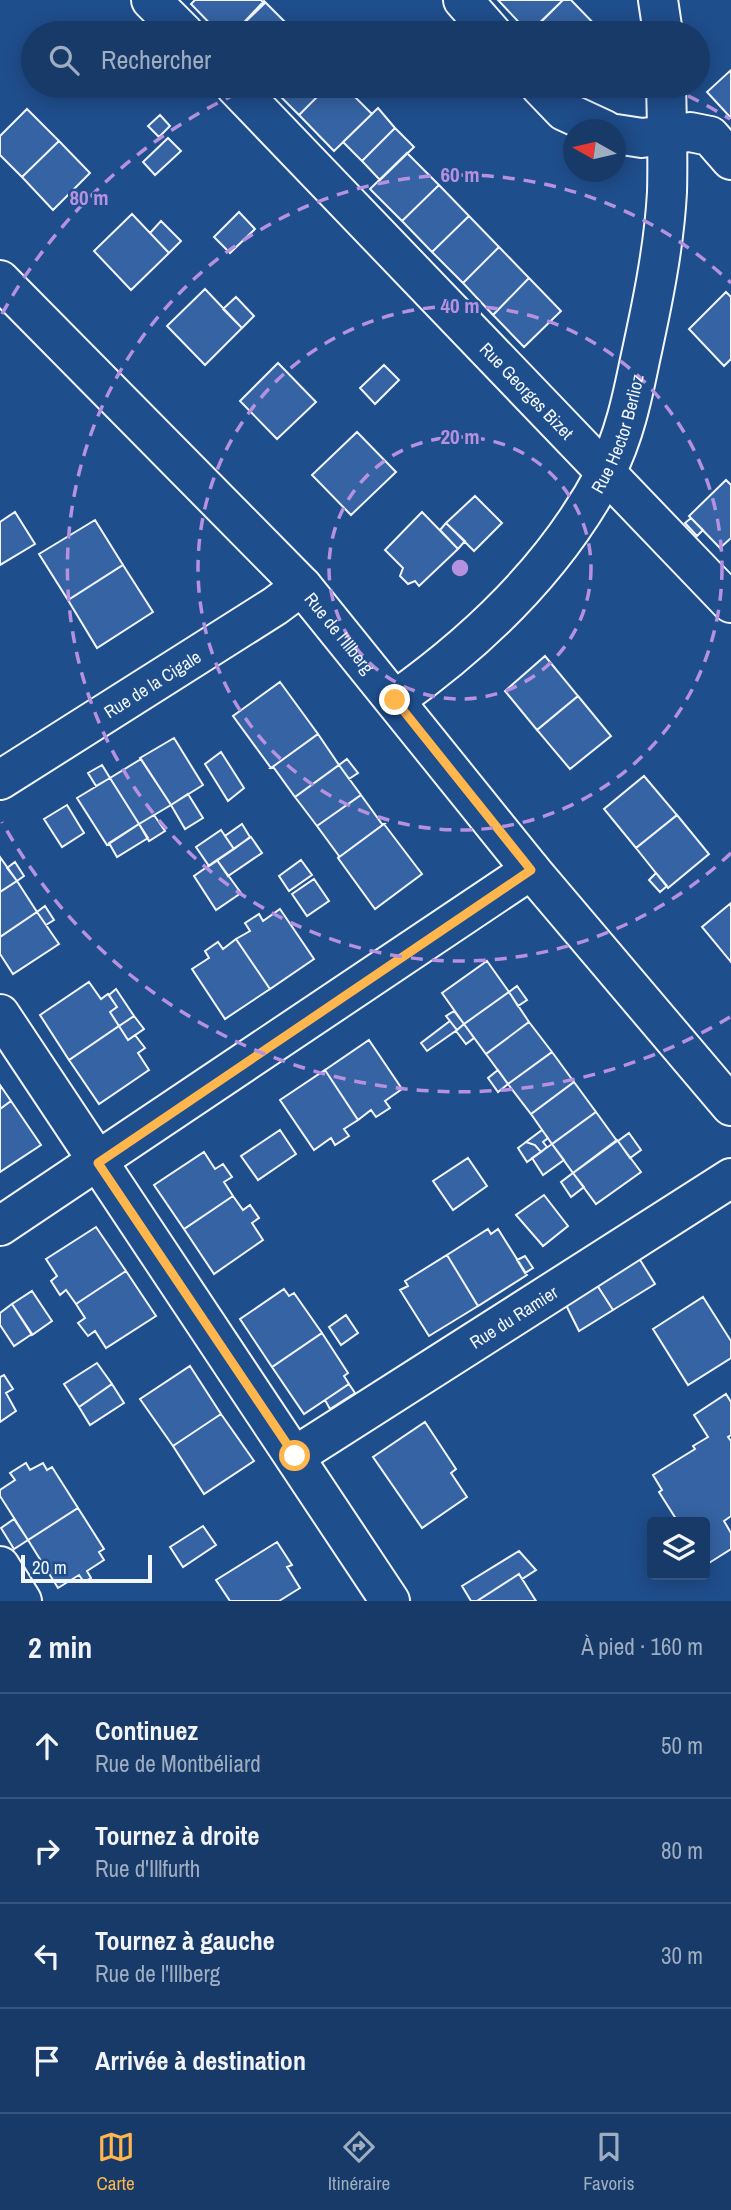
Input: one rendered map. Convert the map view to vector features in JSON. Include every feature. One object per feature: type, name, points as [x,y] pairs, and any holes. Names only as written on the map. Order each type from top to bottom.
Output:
[{"type":"street","points":[[151,0],[172,21]]},
{"type":"street","points":[[463,0],[481,21]]},
{"type":"street","points":[[658,0],[661,21]]},
{"type":"street","name":"Rue Georges Bizet","points":[[247,98],[731,603]]},
{"type":"street","points":[[552,98],[564,111],[581,119]]},
{"type":"street","name":"Rue Hector Berlioz","points":[[395,700],[442,667],[509,606],[564,542],[607,471],[629,416],[653,301],[667,194],[666,98]]},
{"type":"street","points":[[626,136],[642,138],[690,132],[710,136],[731,160]]},
{"type":"street","name":"Rue de l'Illberg","points":[[0,280],[302,586],[531,870],[731,1106]]},
{"type":"street","name":"Rue de la Cigale","points":[[0,780],[275,606],[302,586]]},
{"type":"street","points":[[0,1227],[531,870]]},
{"type":"street","points":[[0,1014],[390,1601]]},
{"type":"street","name":"Rue du Ramier","points":[[295,1456],[731,1178]]},
{"type":"street","points":[[0,1566],[22,1601]]},
{"type":"building","points":[[195,0],[261,0],[264,4],[246,21],[207,21],[191,4]]},
{"type":"building","points":[[498,0],[563,0],[541,21],[518,21]]},
{"type":"building","points":[[563,0],[571,0],[591,21],[542,21]]},
{"type":"building","points":[[264,1],[284,21],[245,21]]},
{"type":"building","points":[[731,70],[731,118],[710,95],[710,89]]},
{"type":"building","points":[[282,98],[316,98],[299,115]]},
{"type":"building","points":[[316,98],[356,98],[372,114],[334,151],[299,115]]},
{"type":"building","points":[[378,108],[395,128],[362,161],[343,142]]},
{"type":"building","points":[[27,109],[59,141],[22,177],[0,155],[0,136]]},
{"type":"building","points":[[160,115],[170,126],[159,137],[148,126]]},
{"type":"building","points":[[395,128],[414,147],[380,180],[362,161]]},
{"type":"building","points":[[168,138],[181,151],[155,175],[143,162]]},
{"type":"building","points":[[59,141],[90,173],[53,210],[22,177]]},
{"type":"building","points":[[407,153],[439,185],[402,221],[370,189]]},
{"type":"building","points":[[439,185],[469,216],[432,252],[402,221]]},
{"type":"building","points":[[239,212],[255,229],[230,253],[214,237]]},
{"type":"building","points":[[132,214],[169,253],[131,290],[94,251]]},
{"type":"building","points":[[469,216],[499,247],[463,283],[432,252]]},
{"type":"building","points":[[161,221],[181,241],[169,253],[150,233]]},
{"type":"building","points":[[499,247],[529,278],[493,315],[463,283]]},
{"type":"building","points":[[529,278],[561,311],[524,347],[493,315]]},
{"type":"building","points":[[205,289],[242,328],[205,365],[167,326]]},
{"type":"building","points":[[726,292],[731,297],[731,359],[724,366],[689,329]]},
{"type":"building","points":[[236,297],[254,316],[242,328],[223,309]]},
{"type":"building","points":[[278,363],[316,402],[277,439],[240,401]]},
{"type":"building","points":[[384,365],[399,380],[375,404],[360,388]]},
{"type":"building","points":[[357,432],[396,472],[351,515],[312,475]]},
{"type":"building","points":[[726,480],[731,485],[731,538],[720,548],[689,516]]},
{"type":"building","points":[[475,496],[502,523],[474,551],[446,523]]},
{"type":"building","points":[[15,512],[35,544],[0,565],[0,522]]},
{"type":"building","points":[[422,512],[458,549],[419,586],[415,581],[408,584],[400,576],[403,568],[385,550]]},
{"type":"building","points":[[691,518],[703,530],[697,536],[685,523]]},
{"type":"building","points":[[95,520],[123,565],[68,600],[39,554]]},
{"type":"building","points":[[446,523],[465,541],[458,549],[440,530]]},
{"type":"building","points":[[123,565],[153,612],[97,648],[68,600]]},
{"type":"building","points":[[545,656],[578,696],[537,730],[505,691]]},
{"type":"building","points":[[280,682],[318,734],[271,768],[233,716]]},
{"type":"building","points":[[578,696],[611,736],[570,769],[537,730]]},
{"type":"building","points":[[318,734],[339,765],[295,797],[274,768],[271,768]]},
{"type":"building","points":[[174,738],[203,785],[171,805],[140,758]]},
{"type":"building","points":[[221,752],[244,788],[228,801],[205,764]]},
{"type":"building","points":[[141,759],[171,805],[139,824],[110,778]]},
{"type":"building","points":[[347,759],[358,773],[349,779],[339,765]]},
{"type":"building","points":[[102,765],[110,778],[96,786],[88,773]]},
{"type":"building","points":[[339,765],[361,795],[317,826],[295,797]]},
{"type":"building","points":[[644,776],[677,815],[636,848],[604,809]]},
{"type":"building","points":[[110,778],[139,824],[107,845],[77,798]]},
{"type":"building","points":[[188,794],[203,818],[185,829],[171,805]]},
{"type":"building","points":[[361,795],[384,824],[338,858],[317,826]]},
{"type":"building","points":[[67,805],[84,833],[62,847],[44,819]]},
{"type":"building","points":[[154,815],[165,831],[149,841],[139,824]]},
{"type":"building","points":[[677,815],[709,854],[668,888],[636,848]]},
{"type":"building","points":[[139,824],[148,838],[117,857],[109,843]]},
{"type":"building","points":[[242,824],[250,837],[234,849],[225,836]]},
{"type":"building","points":[[384,824],[422,874],[375,909],[338,858]]},
{"type":"building","points":[[221,830],[234,849],[209,866],[196,847]]},
{"type":"building","points":[[251,837],[262,853],[228,876],[217,860]]},
{"type":"building","points":[[0,857],[17,881],[0,892]]},
{"type":"building","points":[[217,860],[241,893],[216,910],[194,876]]},
{"type":"building","points":[[301,860],[312,875],[289,891],[279,876]]},
{"type":"building","points":[[15,862],[24,876],[17,881],[7,868]]},
{"type":"building","points":[[656,873],[667,886],[660,892],[649,880]]},
{"type":"building","points":[[314,879],[329,901],[307,916],[292,894]]},
{"type":"building","points":[[17,881],[37,912],[0,937],[0,892]]},
{"type":"building","points":[[731,903],[731,962],[702,927]]},
{"type":"building","points":[[45,906],[54,920],[46,925],[37,912]]},
{"type":"building","points":[[280,909],[314,959],[270,989],[236,939],[250,931],[245,923],[259,914],[263,921]]},
{"type":"building","points":[[37,912],[59,944],[13,974],[0,954],[0,937]]},
{"type":"building","points":[[236,939],[270,989],[225,1019],[192,969],[209,958],[205,951],[218,942],[223,949]]},
{"type":"building","points":[[487,961],[509,992],[464,1024],[442,993]]},
{"type":"building","points":[[89,982],[101,999],[108,994],[117,1007],[110,1012],[119,1026],[69,1060],[40,1015]]},
{"type":"building","points":[[517,986],[527,1000],[518,1006],[509,992]]},
{"type":"building","points":[[116,989],[134,1016],[119,1026],[110,1012],[117,1007],[109,995]]},
{"type":"building","points":[[509,992],[529,1022],[486,1054],[464,1024]]},
{"type":"building","points":[[454,1011],[464,1024],[457,1030],[446,1016]]},
{"type":"building","points":[[134,1016],[144,1029],[128,1040],[119,1026]]},
{"type":"building","points":[[450,1021],[457,1030],[427,1051],[421,1043]]},
{"type":"building","points":[[529,1022],[552,1052],[508,1084],[486,1054]]},
{"type":"building","points":[[464,1024],[474,1038],[466,1044],[456,1031]]},
{"type":"building","points":[[119,1026],[128,1040],[135,1035],[145,1048],[138,1053],[149,1070],[99,1104],[69,1060]]},
{"type":"building","points":[[369,1040],[402,1089],[385,1101],[390,1108],[376,1117],[371,1110],[358,1120],[325,1070]]},
{"type":"building","points":[[552,1052],[574,1082],[531,1114],[508,1084]]},
{"type":"building","points":[[325,1070],[358,1120],[344,1129],[349,1136],[335,1145],[331,1138],[314,1150],[280,1100]]},
{"type":"building","points":[[498,1070],[508,1084],[498,1092],[488,1078]]},
{"type":"building","points":[[574,1082],[596,1112],[552,1144],[531,1114]]},
{"type":"building","points":[[0,1085],[11,1101],[0,1109]]},
{"type":"building","points":[[11,1101],[41,1145],[0,1172],[0,1109]]},
{"type":"building","points":[[596,1112],[617,1141],[573,1173],[552,1144]]},
{"type":"building","points":[[280,1130],[296,1154],[258,1180],[241,1156]]},
{"type":"building","points":[[542,1130],[548,1138],[543,1142],[547,1147],[541,1152],[535,1145],[526,1142]]},
{"type":"building","points":[[629,1133],[641,1150],[630,1158],[618,1141]]},
{"type":"building","points":[[617,1140],[641,1172],[596,1204],[573,1173]]},
{"type":"building","points":[[526,1142],[535,1145],[541,1152],[527,1162],[518,1148]]},
{"type":"building","points":[[552,1144],[564,1160],[543,1175],[532,1158]]},
{"type":"building","points":[[204,1152],[215,1169],[223,1164],[232,1177],[224,1182],[233,1196],[184,1229],[154,1185]]},
{"type":"building","points":[[468,1158],[487,1186],[453,1210],[433,1181]]},
{"type":"building","points":[[573,1173],[584,1187],[571,1197],[561,1182]]},
{"type":"building","points":[[544,1195],[568,1226],[543,1246],[516,1215]]},
{"type":"building","points":[[233,1196],[243,1210],[250,1205],[259,1218],[252,1223],[263,1240],[214,1274],[184,1229]]},
{"type":"building","points":[[96,1227],[126,1271],[76,1304],[66,1290],[60,1295],[51,1281],[57,1276],[46,1259]]},
{"type":"building","points":[[488,1229],[491,1234],[498,1229],[527,1275],[478,1306],[447,1255]]},
{"type":"building","points":[[447,1255],[478,1306],[429,1336],[400,1290],[408,1286],[405,1281]]},
{"type":"building","points":[[637,1255],[655,1284],[613,1310],[595,1282]]},
{"type":"building","points":[[525,1256],[533,1268],[525,1273],[517,1260]]},
{"type":"building","points":[[126,1271],[156,1316],[106,1348],[95,1331],[88,1336],[78,1323],[85,1318],[76,1304]]},
{"type":"building","points":[[595,1282],[613,1310],[579,1331],[564,1301]]},
{"type":"building","points":[[284,1289],[289,1296],[294,1293],[322,1333],[272,1367],[240,1319]]},
{"type":"building","points":[[32,1291],[52,1321],[32,1335],[12,1304]]},
{"type":"building","points":[[703,1297],[731,1341],[731,1358],[688,1385],[653,1329]]},
{"type":"building","points":[[12,1304],[32,1334],[14,1346],[0,1325],[0,1313]]},
{"type":"building","points":[[346,1315],[358,1333],[341,1345],[329,1327]]},
{"type":"building","points":[[322,1333],[348,1373],[344,1376],[349,1384],[304,1414],[272,1367]]},
{"type":"building","points":[[97,1363],[112,1384],[79,1407],[64,1384]]},
{"type":"building","points":[[190,1366],[221,1414],[173,1446],[140,1399]]},
{"type":"building","points":[[4,1375],[13,1389],[6,1393],[16,1411],[0,1422],[0,1377]]},
{"type":"building","points":[[112,1384],[124,1403],[90,1425],[79,1407]]},
{"type":"building","points":[[349,1384],[355,1393],[330,1409],[325,1400]]},
{"type":"building","points":[[726,1394],[731,1402],[731,1435],[728,1437],[731,1441],[731,1516],[724,1521],[731,1533],[731,1549],[710,1562],[710,1517],[675,1517],[659,1492],[662,1490],[653,1475],[695,1449],[693,1446],[708,1437],[694,1415]]},
{"type":"building","points":[[221,1414],[254,1461],[204,1494],[173,1446]]},
{"type":"building","points":[[425,1422],[456,1469],[451,1473],[467,1497],[422,1528],[373,1457]]},
{"type":"building","points":[[26,1463],[30,1470],[43,1463],[47,1470],[52,1467],[78,1508],[28,1540],[0,1496],[0,1490],[15,1480],[10,1473]]},
{"type":"building","points":[[78,1508],[104,1549],[99,1552],[104,1560],[87,1571],[91,1578],[84,1582],[79,1575],[58,1588],[28,1540]]},
{"type":"building","points":[[14,1519],[28,1540],[14,1549],[1,1528]]},
{"type":"building","points":[[203,1526],[216,1545],[183,1567],[170,1547]]},
{"type":"building","points":[[277,1542],[292,1565],[287,1567],[300,1588],[279,1601],[230,1601],[216,1580]]},
{"type":"building","points":[[519,1551],[536,1570],[522,1579],[519,1574],[477,1601],[471,1601],[462,1586]]},
{"type":"building","points":[[519,1574],[536,1601],[477,1601]]},
{"type":"route","points":[[295,1456],[98,1163],[531,870],[395,700]]}]
